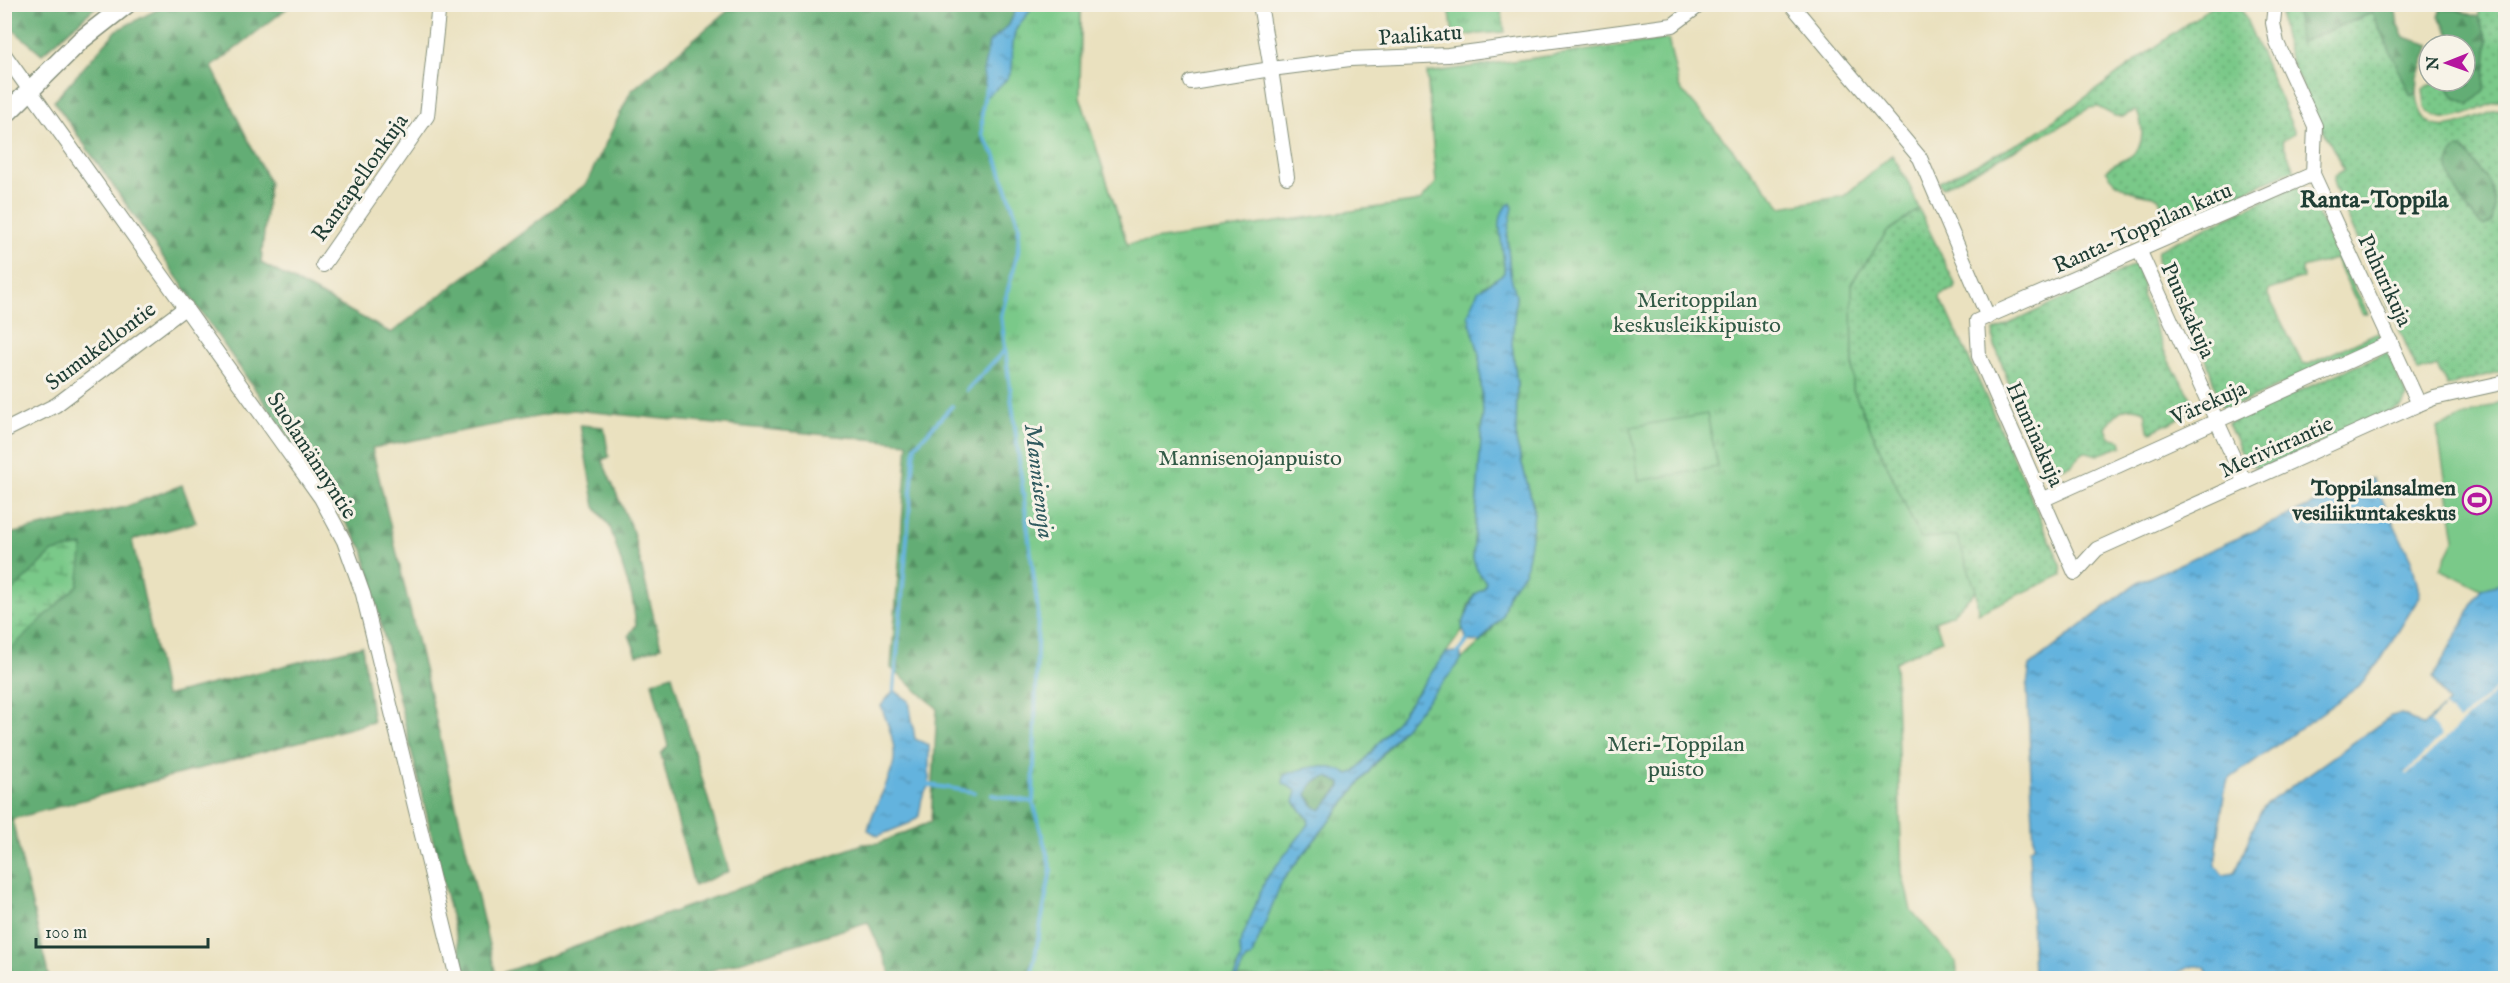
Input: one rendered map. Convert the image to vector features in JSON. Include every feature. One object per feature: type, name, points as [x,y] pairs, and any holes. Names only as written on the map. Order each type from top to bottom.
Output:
[{"type":"main road","points":[[4,116],[103,21],[128,4]]},
{"type":"street","name":"Rantapellonkuja","points":[[323,265],[427,116],[439,4]]},
{"type":"street","points":[[1260,4],[1287,177]]},
{"type":"street","name":"Paalikatu","points":[[1191,82],[1350,59],[1448,55],[1673,25],[1701,4]]},
{"type":"street","points":[[1791,4],[1920,158],[1988,316]]},
{"type":"street","points":[[2275,4],[2273,23],[2277,43],[2314,126],[2313,174]]},
{"type":"street","name":"Suolamännyntie","points":[[4,54],[321,498],[354,566],[457,978]]},
{"type":"street","name":"Ranta-Toppilan katu","points":[[1988,316],[2140,252],[2313,174]]},
{"type":"street","name":"Puhurikuja","points":[[2313,174],[2420,404]]},
{"type":"street","name":"Puuskakuja","points":[[2140,252],[2245,483]]},
{"type":"street","name":"Sumukellontie","points":[[4,431],[56,405],[186,307]]},
{"type":"street","name":"Huminakuja","points":[[1988,316],[1977,321],[1978,356],[2074,573]]},
{"type":"street","name":"Värekuja","points":[[2042,500],[2391,342]]},
{"type":"street","name":"Merivirrantie","points":[[2074,573],[2097,549],[2420,404],[2434,398],[2505,382]]},
{"type":"green space","points":[[1081,4],[1080,97],[1127,244],[1420,201],[1436,183],[1427,73],[1668,39],[1679,87],[1782,207],[1844,196],[1892,155],[1909,184],[1919,209],[1887,232],[1852,282],[1853,390],[1920,538],[1957,536],[1976,591],[1952,614],[1935,621],[1942,640],[1895,662],[1902,873],[1911,910],[1956,962],[1958,978],[1237,978],[1282,881],[1431,694],[1461,660],[1487,636],[1502,616],[1511,587],[1525,571],[1534,509],[1516,441],[1517,383],[1512,344],[1516,296],[1510,273],[1507,236],[1509,221],[1500,227],[1505,259],[1504,274],[1483,286],[1471,321],[1479,353],[1483,411],[1473,558],[1477,570],[1486,582],[1484,589],[1474,595],[1468,606],[1462,631],[1398,719],[1356,771],[1350,774],[1332,768],[1317,767],[1284,775],[1297,791],[1296,805],[1308,818],[1309,824],[1241,957],[1234,978],[1031,978],[1051,869],[1033,802],[1038,611],[1001,316],[1018,252],[1019,225],[996,157],[982,135],[982,110],[994,51],[1026,5]]},
{"type":"green space","points":[[2215,4],[2240,5],[2295,133],[2282,140],[2294,170],[2171,223],[2158,197],[2122,187],[2106,170],[2132,155],[2140,146],[2142,127],[2136,110],[2124,116],[2115,116],[2098,107],[2089,108],[2068,122],[1942,188],[1939,182],[2029,138]]},
{"type":"green space","points":[[4,5],[98,5],[42,54],[5,23]]},
{"type":"green space","points":[[166,5],[291,5],[212,67],[269,182],[261,263],[391,333],[586,184],[631,91],[735,5],[1018,5],[1009,25],[989,43],[1081,5],[1080,97],[1127,244],[1234,978],[1006,978],[1004,976],[893,978],[868,922],[687,978],[466,978],[363,549],[305,461],[54,101],[117,30]],"holes":[[[573,410],[908,443],[891,668],[937,708],[931,822],[879,843],[863,844],[496,975],[372,448]]]},
{"type":"green space","points":[[1449,5],[1500,5],[1505,32],[1453,36]]},
{"type":"green space","points":[[2282,5],[2301,5],[2297,16],[2300,42],[2372,13],[2411,95],[2417,93],[2421,111],[2428,122],[2438,126],[2450,126],[2505,108],[2505,370],[2447,386],[2437,366],[2419,372],[2416,368],[2384,293],[2385,283],[2363,252],[2334,185],[2334,176],[2344,170],[2293,65],[2281,22]]},
{"type":"green space","points":[[2301,5],[2395,5],[2398,25],[2404,37],[2417,41],[2417,93],[2411,96],[2372,13],[2299,43],[2297,15]]},
{"type":"green space","points":[[2443,5],[2478,17],[2488,41],[2484,91],[2470,104],[2455,98],[2452,93],[2477,93],[2477,33],[2449,33],[2439,17]]},
{"type":"green space","points":[[2481,5],[2505,5],[2505,99],[2463,116],[2443,118],[2434,115],[2425,108],[2423,93],[2452,93],[2455,98],[2470,104],[2473,93],[2477,93],[2477,80],[2488,41],[2478,17]]},
{"type":"green space","points":[[2458,148],[2464,149],[2485,175],[2492,190],[2494,209],[2492,222],[2484,227],[2467,207],[2451,180],[2448,164]]},
{"type":"green space","points":[[2293,187],[2305,189],[2368,314],[2363,314],[2335,259],[2302,268],[2303,278],[2269,290],[2268,295],[2302,363],[2309,364],[2378,332],[2380,340],[2226,410],[2220,404],[2207,361],[2171,280],[2165,278],[2157,260],[2158,250]]},
{"type":"green space","points":[[1919,209],[1956,286],[1955,289],[1941,294],[1940,300],[1947,310],[2061,565],[2062,575],[1978,613],[1976,591],[1920,538],[1853,390],[1852,282],[1887,232]]},
{"type":"green space","points":[[2136,264],[2143,285],[2142,295],[2168,360],[2193,400],[2192,412],[2151,432],[2148,430],[2145,411],[2132,408],[2122,410],[2106,428],[2109,437],[2121,440],[2122,446],[2097,455],[2084,451],[2071,465],[2052,471],[2005,375],[1995,347],[1994,331]]},
{"type":"green space","points":[[2387,352],[2407,397],[2402,406],[2262,469],[2246,463],[2228,423]]},
{"type":"green space","name":"Toppilansalmen vesiliikuntakeskus","points":[[2505,400],[2505,601],[2440,569],[2455,539],[2437,428]]},
{"type":"green space","points":[[1707,414],[1718,467],[1639,481],[1631,427]]},
{"type":"green space","points":[[580,425],[604,427],[609,457],[602,460],[633,532],[661,647],[637,655],[629,635],[636,625],[632,597],[610,527],[595,507]]},
{"type":"green space","points":[[182,485],[196,522],[132,540],[165,696],[362,646],[373,722],[12,819],[49,978],[5,978],[4,654],[78,585],[83,546],[53,552],[5,598],[5,535],[125,507]]},
{"type":"green space","points":[[83,546],[78,585],[5,654],[5,598],[53,552]]},
{"type":"green space","points":[[672,675],[729,871],[694,886],[661,754],[668,746],[652,682]]},
{"type":"green space","points":[[1328,777],[1341,783],[1340,787],[1321,810],[1314,808],[1307,795],[1310,787],[1314,782]]},
{"type":"water","points":[[1018,5],[1033,5],[1015,32],[1011,73],[999,87],[987,96],[983,72],[989,43],[1009,25]]},
{"type":"water","points":[[1511,203],[1513,207],[1507,236],[1510,273],[1516,295],[1512,344],[1517,383],[1516,441],[1534,509],[1533,526],[1525,571],[1509,592],[1502,616],[1480,642],[1467,641],[1462,626],[1474,595],[1484,589],[1486,582],[1477,570],[1473,558],[1483,411],[1479,353],[1468,315],[1478,291],[1504,273],[1500,235],[1501,215]]},
{"type":"water","points":[[2372,478],[2412,562],[2420,596],[2380,661],[2359,686],[2228,780],[2215,865],[2223,875],[2235,873],[2265,805],[2391,716],[2402,714],[2423,726],[2448,703],[2433,678],[2481,589],[2505,583],[2505,978],[2210,978],[2205,968],[2194,966],[2162,978],[2033,978],[2029,849],[2034,846],[2027,684],[2030,666],[2135,584]]},
{"type":"water","points":[[1446,653],[1461,654],[1461,660],[1396,737],[1282,881],[1251,958],[1246,959],[1237,978],[1234,978],[1241,957],[1239,946],[1266,879],[1309,824],[1308,818],[1294,802],[1297,791],[1283,783],[1284,775],[1317,767],[1332,768],[1350,774],[1356,771],[1398,719]],"holes":[[[1328,777],[1341,783],[1341,787],[1321,810],[1314,807],[1307,795],[1314,782]]]},
{"type":"water","points":[[894,690],[909,701],[915,739],[929,745],[929,785],[922,798],[919,816],[910,823],[878,836],[868,830],[890,776],[894,760],[894,746],[881,706]]},
{"type":"pier","points":[[2499,686],[2406,776],[2405,774],[2442,735],[2430,722],[2445,707],[2459,721]]},
{"type":"waterway","name":"Mannisenoja","points":[[986,88],[982,110],[982,135],[996,157],[1019,225],[1018,252],[1001,316],[1038,611],[1033,802],[1051,869],[1031,978]]},
{"type":"waterway","points":[[967,390],[1004,351]]},
{"type":"waterway","points":[[894,690],[915,446],[952,406]]},
{"type":"waterway","points":[[1455,657],[1467,641]]},
{"type":"waterway","points":[[929,785],[974,792]]},
{"type":"waterway","points":[[992,795],[1033,802]]},
{"type":"place","name":"Toppilansalmen vesiliikuntakeskus","points":[[2477,500]]},
{"type":"district","name":"Ranta-Toppila","points":[[2374,199]]},
{"type":"park label","name":"Meritoppilan keskusleikkipuisto","points":[[1697,312]]},
{"type":"park label","name":"Mannisenojanpuisto","points":[[1250,457]]},
{"type":"park label","name":"Meri-Toppilan puisto","points":[[1676,756]]}]
